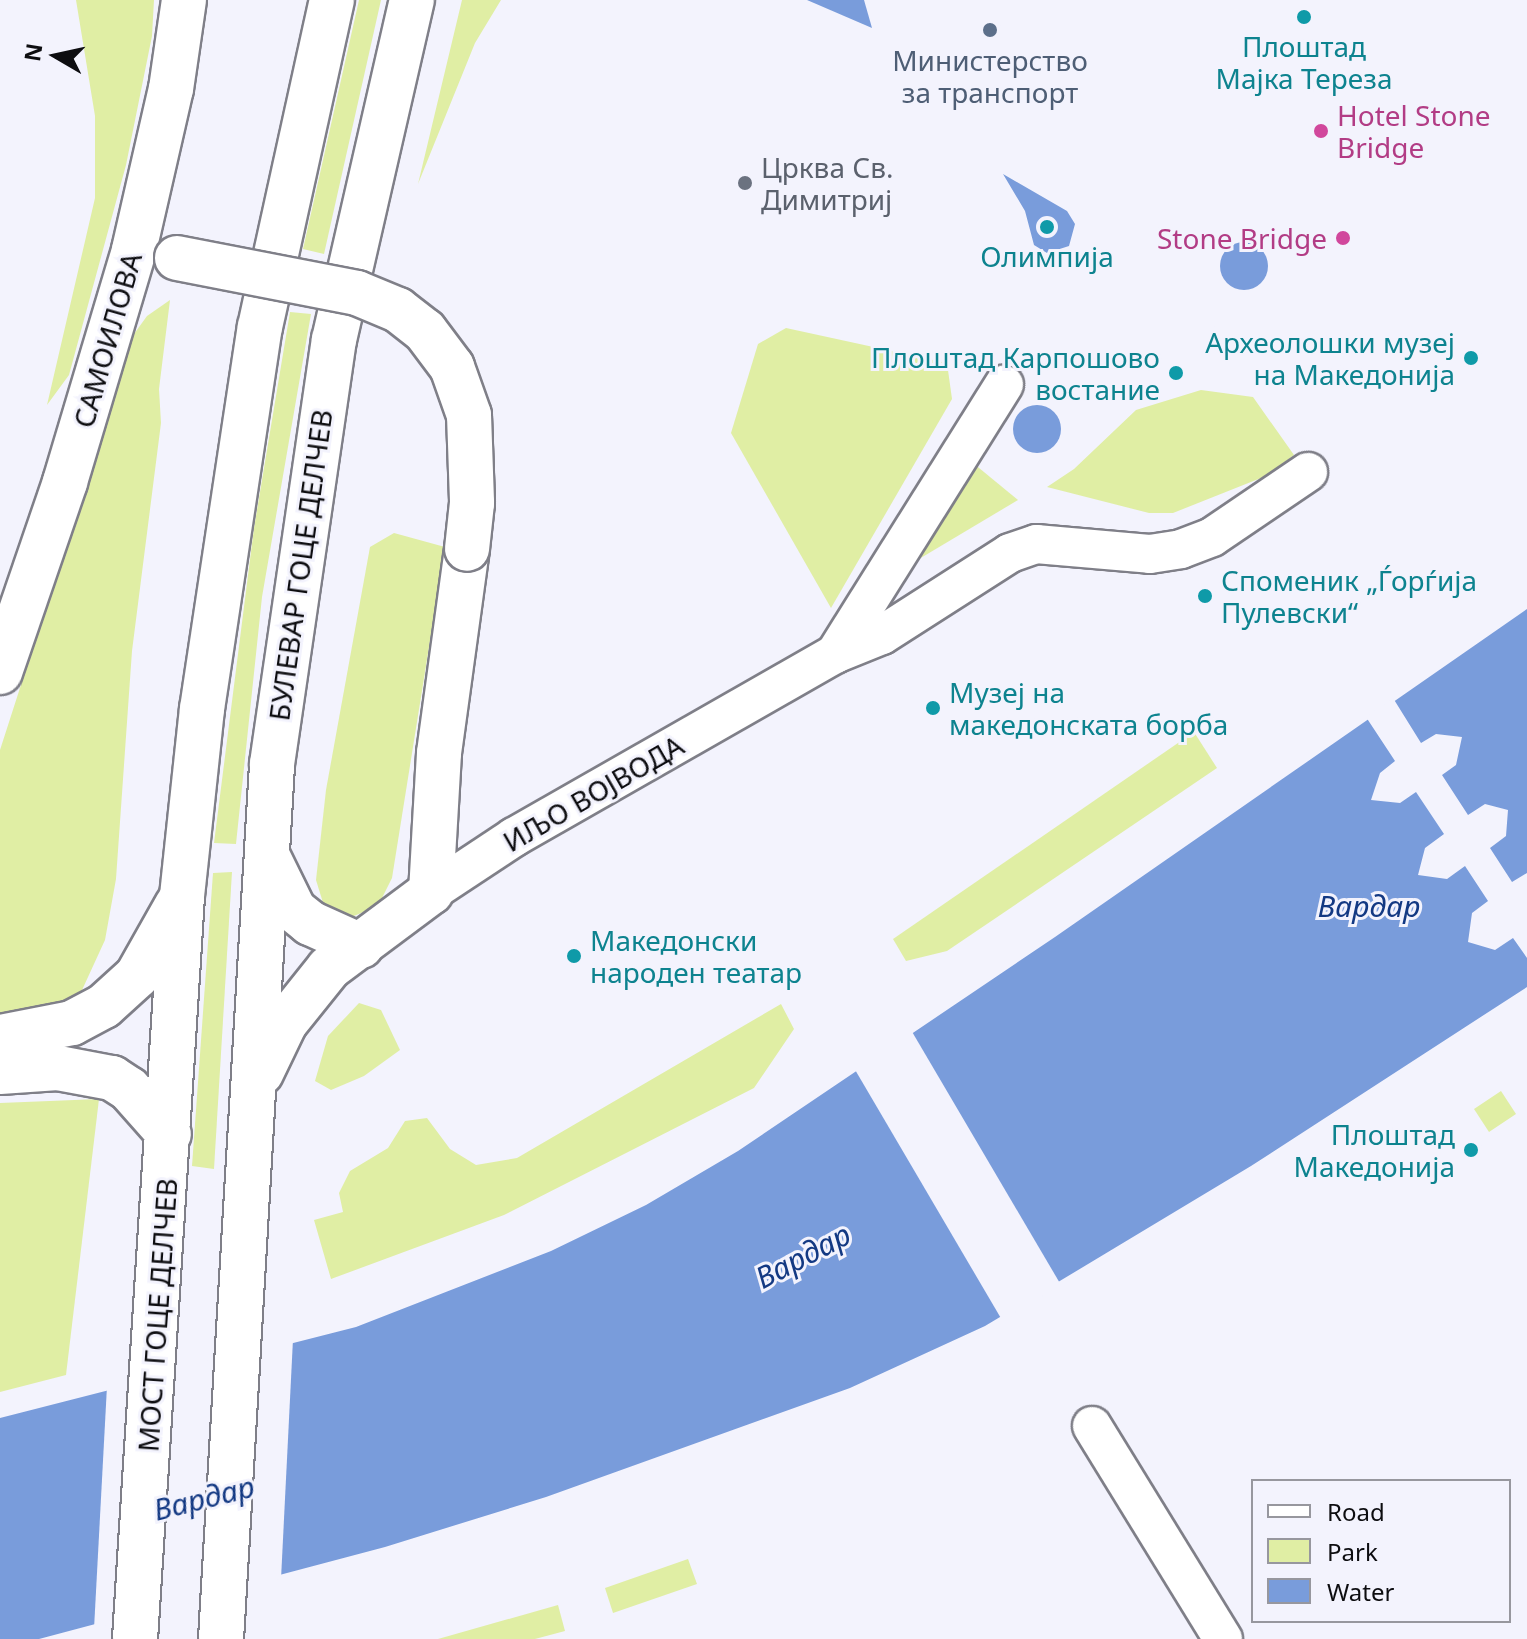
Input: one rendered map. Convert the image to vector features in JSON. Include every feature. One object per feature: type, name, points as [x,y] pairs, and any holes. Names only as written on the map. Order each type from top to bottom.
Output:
[{"type":"street","name":"САМОИЛОВА","points":[[0,672],[65,482],[134,250],[171,89],[184,0]]},
{"type":"street","points":[[169,1134],[182,896],[231,493],[260,327],[332,0]]},
{"type":"street","name":"БУЛЕВАР ГОЦЕ ДЕЛЧЕВ","points":[[221,1639],[253,1139],[265,850],[290,623],[334,340],[412,0]]},
{"type":"street","points":[[134,250],[357,293],[398,310],[425,331],[452,367],[469,415],[467,549],[439,753],[431,892]]},
{"type":"street","name":"ИЉО ВОЈВОДА","points":[[835,654],[1004,385]]},
{"type":"street","name":"ИЉО ВОЈВОДА","points":[[255,1086],[285,1023],[329,968],[431,892],[514,837],[835,654],[882,635],[1010,553],[1036,544],[1150,554],[1181,549],[1212,537],[1308,472]]},
{"type":"street","points":[[265,850],[294,910],[310,923],[361,946]]},
{"type":"street","points":[[8,1034],[72,1023],[104,1006],[137,976],[182,896]]},
{"type":"street","points":[[0,1072],[58,1068],[112,1078],[129,1089],[169,1134]]},
{"type":"street","name":"МОСТ ГОЦЕ ДЕЛЧЕВ","points":[[135,1639],[169,1134]]},
{"type":"street","points":[[1092,1426],[1223,1639]]},
{"type":"green space","points":[[76,0],[154,0],[152,36],[126,165],[69,375],[47,405],[95,198],[95,116]]},
{"type":"green space","points":[[359,0],[381,0],[324,254],[303,249]]},
{"type":"green space","points":[[462,0],[501,0],[475,43],[418,184]]},
{"type":"green space","points":[[170,300],[159,389],[161,423],[132,651],[116,879],[105,940],[77,1001],[6,1015],[0,1013],[0,750],[134,334],[147,316]]},
{"type":"green space","points":[[290,312],[311,314],[262,597],[236,844],[214,843],[254,528]]},
{"type":"green space","points":[[786,328],[947,363],[952,399],[831,608],[731,433],[758,344]]},
{"type":"green space","points":[[1201,390],[1253,397],[1294,455],[1266,476],[1173,513],[1149,513],[1047,487],[1074,469],[1136,410]]},
{"type":"green space","points":[[973,463],[1018,500],[914,562]]},
{"type":"green space","points":[[394,533],[445,547],[392,878],[378,906],[349,918],[324,906],[316,880],[326,790],[370,547]]},
{"type":"green space","points":[[1194,732],[1217,768],[947,951],[906,961],[893,939]]},
{"type":"green space","points":[[232,872],[214,1169],[192,1166],[213,873]]},
{"type":"green space","points":[[359,1003],[381,1010],[400,1050],[364,1076],[331,1090],[315,1081],[328,1036]]},
{"type":"green space","points":[[781,1004],[794,1029],[754,1088],[504,1215],[331,1279],[314,1220],[343,1212],[339,1193],[350,1171],[388,1148],[405,1121],[427,1118],[450,1149],[476,1165],[517,1158]]},
{"type":"green space","points":[[1501,1091],[1516,1114],[1489,1132],[1474,1109]]},
{"type":"green space","points":[[99,1099],[66,1375],[0,1392],[0,1103]]},
{"type":"green space","points":[[688,1559],[697,1584],[613,1613],[605,1588]]},
{"type":"green space","points":[[558,1605],[565,1631],[535,1639],[438,1639]]},
{"type":"water","points":[[807,0],[864,0],[872,28]]},
{"type":"water","points":[[1003,174],[1067,211],[1075,224],[1069,246],[1047,253],[1034,245],[1025,211]]},
{"type":"water","points":[[1244,242],[1261,249],[1268,266],[1261,283],[1244,290],[1227,283],[1220,266],[1227,249]]},
{"type":"water","points":[[1037,405],[1054,412],[1061,429],[1054,446],[1037,453],[1020,446],[1013,429],[1020,412]]},
{"type":"water","name":"Вардар","points":[[1527,609],[1527,987],[1251,1166],[985,1326],[850,1388],[546,1497],[385,1547],[39,1639],[0,1639],[0,1418],[356,1327],[551,1251],[646,1205],[738,1151],[1055,937]]},
{"type":"pier","points":[[1393,698],[1421,743],[1436,734],[1462,737],[1456,765],[1442,775],[1468,815],[1485,804],[1508,810],[1506,836],[1490,848],[1512,882],[1527,873],[1527,958],[1513,938],[1495,950],[1468,942],[1472,913],[1488,901],[1465,866],[1447,879],[1418,875],[1425,848],[1444,834],[1416,792],[1400,803],[1371,800],[1380,773],[1395,761],[1366,717]]},
{"type":"pier","points":[[911,1030],[1061,1285],[1002,1320],[854,1068]]},
{"type":"pier","points":[[293,1339],[281,1579],[94,1629],[107,1386]]},
{"type":"place","name":"Плоштад Мајка Тереза","points":[[1304,17]]},
{"type":"place","name":"Министерство за транспорт","points":[[990,30]]},
{"type":"place","name":"Hotel Stone Bridge","points":[[1321,131]]},
{"type":"place","name":"Црква Св. Димитриј","points":[[745,183]]},
{"type":"place","name":"Олимпија","points":[[1047,227]]},
{"type":"place","name":"Stone Bridge","points":[[1343,238]]},
{"type":"place","name":"Археолошки музеј на Македонија","points":[[1471,358]]},
{"type":"place","name":"Плоштад Карпошово востание","points":[[1176,373]]},
{"type":"place","name":"Споменик „Ѓорѓија Пулевски“","points":[[1205,596]]},
{"type":"place","name":"Музеј на македонската борба","points":[[933,708]]},
{"type":"place","name":"Македонски народен театар","points":[[574,956]]},
{"type":"place","name":"Плоштад Македонија","points":[[1471,1150]]}]
